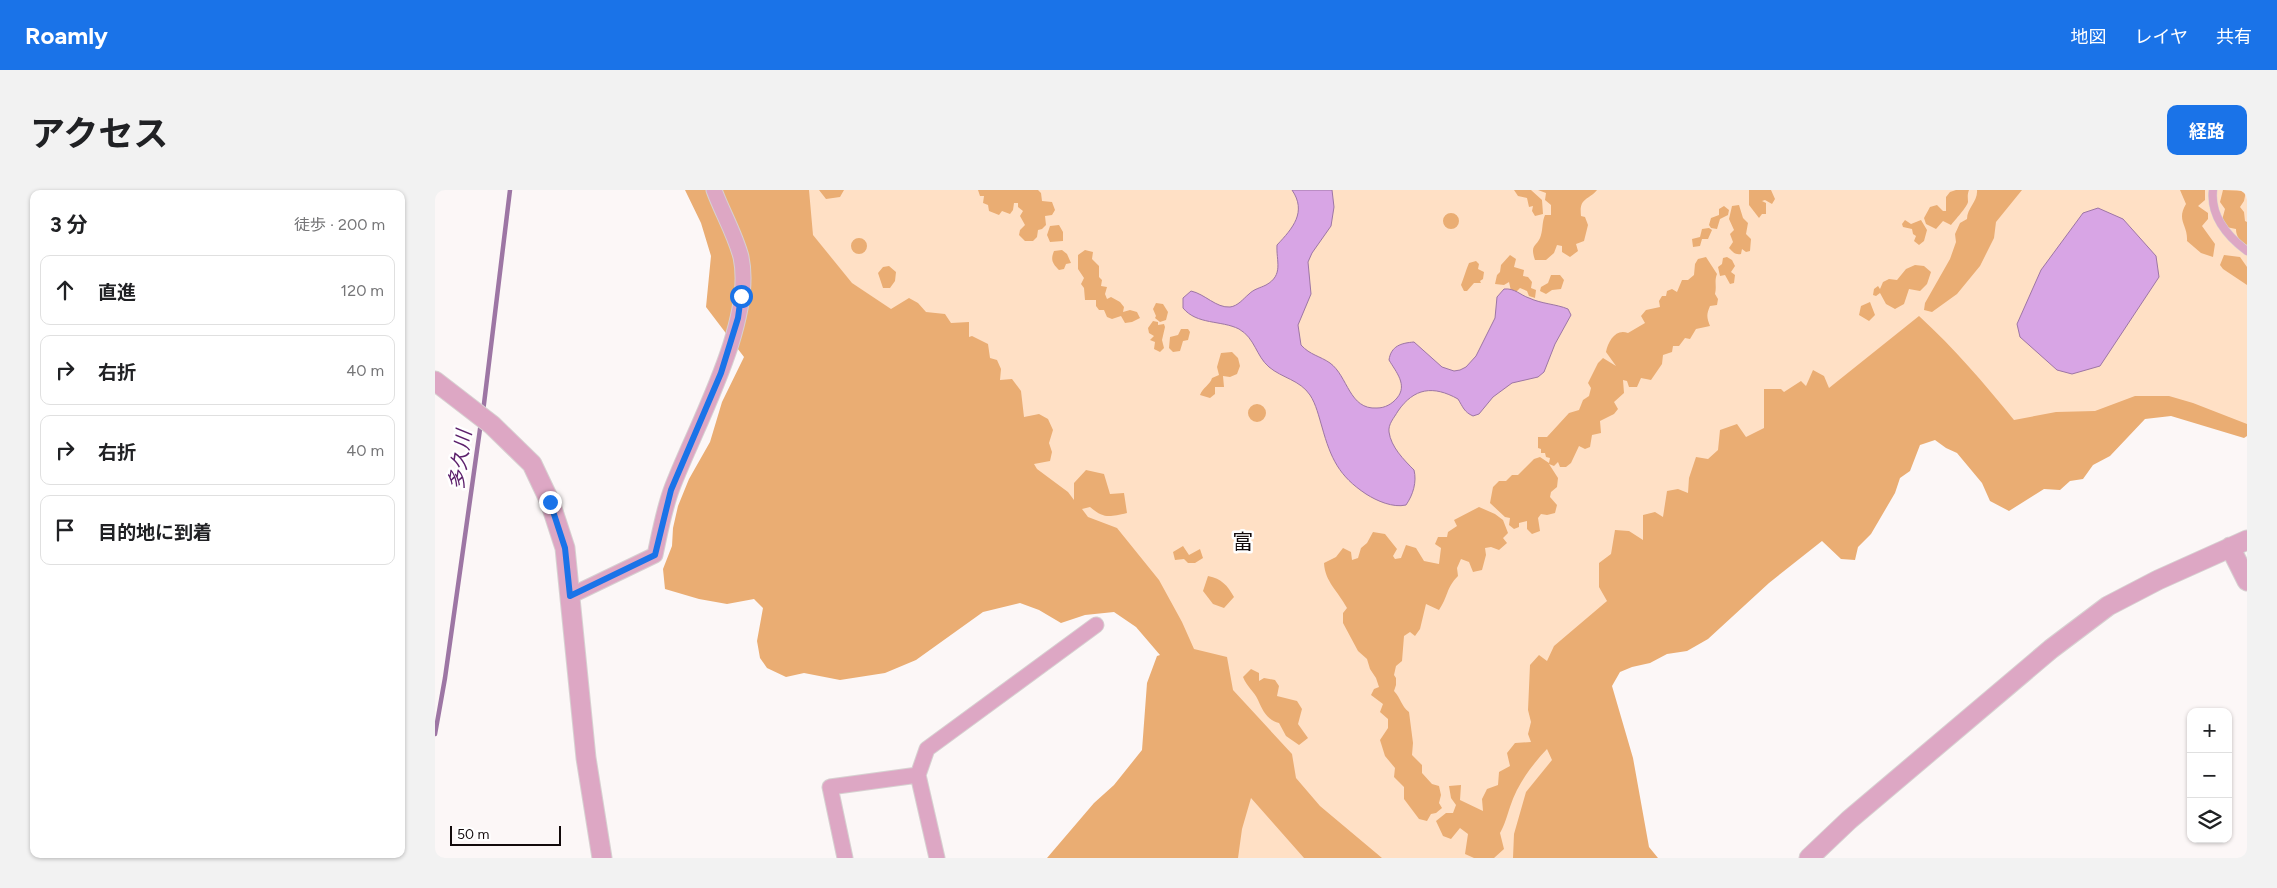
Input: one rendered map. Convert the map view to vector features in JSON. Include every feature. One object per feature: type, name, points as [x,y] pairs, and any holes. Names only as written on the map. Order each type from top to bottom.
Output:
[{"type":"street","points":[[570,596],[655,555],[671,490],[721,373],[738,318],[742,276],[741,258],[735,239],[714,190]]},
{"type":"street","points":[[435,381],[503,435],[532,464],[550,502],[565,548],[586,758],[602,858]]},
{"type":"street","points":[[1809,858],[1849,820],[2051,649],[2108,606],[2158,580],[2247,540]]},
{"type":"street","points":[[2230,547],[2247,581]]},
{"type":"street","points":[[937,858],[918,775],[927,749],[1096,625]]},
{"type":"street","points":[[845,858],[830,787],[918,775]]},
{"type":"lane","points":[[2213,190],[2215,214],[2223,229],[2247,251]]},
{"type":"shaded area","points":[[685,190],[809,190],[813,235],[852,283],[891,309],[909,298],[918,303],[926,312],[945,314],[951,323],[969,322],[969,337],[972,336],[988,344],[990,358],[997,360],[1001,369],[1000,380],[1012,379],[1021,391],[1024,417],[1039,414],[1048,419],[1053,430],[1049,443],[1052,452],[1050,461],[1034,464],[1037,469],[1068,492],[1074,500],[1074,483],[1086,470],[1104,474],[1110,494],[1124,493],[1127,513],[1107,516],[1099,514],[1090,507],[1082,509],[1088,517],[1117,528],[1159,580],[1182,622],[1194,649],[1227,657],[1233,690],[1292,754],[1296,778],[1320,806],[1382,858],[1304,858],[1251,798],[1242,829],[1238,858],[1047,858],[1094,803],[1114,785],[1142,750],[1147,683],[1157,656],[1160,655],[1136,627],[1114,612],[1085,615],[1061,623],[1039,610],[1020,603],[983,612],[916,660],[885,673],[840,680],[804,673],[786,677],[767,668],[760,658],[757,641],[763,608],[754,599],[727,604],[699,599],[665,589],[663,569],[672,546],[673,528],[678,506],[689,479],[710,442],[722,402],[744,357],[706,307],[711,256],[701,223]]},
{"type":"shaded area","points":[[787,190],[2247,190],[2247,433],[2145,404],[2019,482],[1916,391],[1575,670],[1626,858],[1197,858],[1207,695],[799,242]]},
{"type":"shaded area","points":[[819,190],[844,190],[840,197],[826,199]]},
{"type":"shaded area","points":[[978,190],[1038,190],[1041,193],[1042,201],[1052,202],[1055,210],[1052,215],[1045,216],[1046,225],[1038,230],[1037,237],[1033,241],[1025,241],[1019,235],[1020,230],[1025,225],[1020,216],[1023,211],[1018,207],[1018,203],[1014,203],[1010,214],[1002,211],[999,215],[989,211],[988,205],[983,203],[984,196],[980,196]]},
{"type":"shaded area","points":[[1292,190],[1332,190],[1334,207],[1331,226],[1308,262],[1311,294],[1298,325],[1301,345],[1330,363],[1336,369],[1360,404],[1377,408],[1386,406],[1391,404],[1400,393],[1400,379],[1389,360],[1394,348],[1401,344],[1414,342],[1442,367],[1454,371],[1466,367],[1476,356],[1495,318],[1497,297],[1504,289],[1517,292],[1534,300],[1568,309],[1571,315],[1555,344],[1544,372],[1538,377],[1512,383],[1493,397],[1479,414],[1473,416],[1464,409],[1458,399],[1440,392],[1425,391],[1417,393],[1404,403],[1389,426],[1389,432],[1395,448],[1414,470],[1414,488],[1406,505],[1396,506],[1380,501],[1366,494],[1349,480],[1333,458],[1316,406],[1310,395],[1296,382],[1269,367],[1261,358],[1249,337],[1232,326],[1195,317],[1183,308],[1183,298],[1191,291],[1215,303],[1230,307],[1238,304],[1253,291],[1272,281],[1278,267],[1277,245],[1293,226],[1298,213],[1298,205]]},
{"type":"shaded area","points":[[1514,190],[1531,190],[1542,200],[1543,214],[1535,216],[1532,211],[1533,206],[1529,207],[1527,198],[1518,196]]},
{"type":"shaded area","points":[[1538,190],[1597,190],[1581,205],[1581,216],[1585,217],[1588,225],[1584,241],[1576,244],[1578,251],[1570,257],[1562,252],[1562,246],[1557,245],[1554,253],[1546,260],[1535,260],[1533,248],[1540,239],[1545,215],[1551,215],[1551,205],[1545,200],[1546,193]]},
{"type":"shaded area","points":[[1749,190],[1771,190],[1775,199],[1772,204],[1765,200],[1762,201],[1766,203],[1766,214],[1762,214],[1759,218],[1749,205]]},
{"type":"shaded area","points":[[1969,190],[1968,202],[1951,225],[1943,221],[1936,229],[1926,224],[1924,218],[1930,207],[1937,205],[1943,211],[1946,211],[1946,197],[1950,192]]},
{"type":"shaded area","points":[[1977,190],[2022,190],[1996,222],[1994,238],[1980,266],[1957,294],[1932,312],[1924,310],[1925,303],[1950,259],[1956,242],[1955,234],[1960,223],[1967,219],[1967,215],[1976,198]]},
{"type":"shaded area","points":[[2180,190],[2205,190],[2205,200],[2198,206],[2208,213],[2208,219],[2202,226],[2215,244],[2213,257],[2201,253],[2187,241],[2182,219],[2186,204]]},
{"type":"shaded area","points":[[2223,190],[2246,191],[2244,201],[2240,207],[2244,212],[2245,221],[2247,222],[2247,245],[2239,238],[2236,229],[2226,227],[2222,220],[2225,209],[2220,202]]},
{"type":"shaded area","points":[[1739,205],[1743,218],[1748,223],[1746,234],[1751,239],[1750,251],[1746,252],[1742,249],[1741,254],[1734,253],[1729,248],[1733,242],[1730,234],[1734,230],[1729,219],[1732,206]]},
{"type":"shaded area","points":[[1724,206],[1729,210],[1728,215],[1720,219],[1717,229],[1711,228],[1709,225],[1711,218],[1719,215],[1719,209]]},
{"type":"shaded area","points":[[2098,208],[2123,219],[2156,256],[2159,277],[2100,366],[2072,374],[2057,370],[2020,337],[2017,324],[2041,270],[2083,213]]},
{"type":"shaded area","points":[[1451,213],[1459,221],[1451,229],[1443,221]]},
{"type":"shaded area","points":[[1905,220],[1911,224],[1921,220],[1927,230],[1924,241],[1919,245],[1914,241],[1916,236],[1913,234],[1912,229],[1903,227],[1902,224]]},
{"type":"shaded area","points":[[1059,225],[1063,232],[1063,241],[1050,242],[1047,235],[1050,226]]},
{"type":"shaded area","points":[[1709,228],[1712,230],[1708,239],[1702,239],[1700,246],[1693,247],[1692,239],[1700,237],[1702,229]]},
{"type":"shaded area","points":[[856,238],[862,238],[867,243],[865,252],[856,254],[851,249],[851,243]]},
{"type":"shaded area","points":[[1062,250],[1067,254],[1071,263],[1066,264],[1064,269],[1059,270],[1054,264],[1052,257],[1054,251]]},
{"type":"shaded area","points":[[1085,250],[1093,252],[1092,259],[1099,266],[1099,277],[1102,280],[1101,286],[1107,287],[1105,294],[1107,299],[1111,297],[1120,302],[1124,307],[1123,312],[1130,310],[1137,312],[1140,318],[1125,323],[1121,316],[1112,319],[1107,317],[1104,310],[1099,310],[1096,306],[1096,300],[1085,300],[1084,288],[1081,284],[1084,278],[1078,269],[1078,255]]},
{"type":"shaded area","points":[[1510,255],[1516,259],[1514,267],[1524,270],[1523,276],[1528,277],[1532,282],[1531,288],[1536,290],[1535,298],[1529,296],[1527,291],[1520,288],[1515,293],[1511,291],[1509,282],[1504,285],[1495,284],[1501,265]]},
{"type":"shaded area","points":[[2224,255],[2240,257],[2247,267],[2247,285],[2223,269],[2220,265]]},
{"type":"shaded area","points":[[1706,257],[1717,274],[1715,294],[1718,299],[1717,305],[1710,306],[1708,312],[1710,326],[1696,329],[1690,339],[1685,338],[1679,346],[1673,346],[1672,352],[1663,355],[1662,364],[1651,380],[1641,378],[1637,387],[1629,387],[1627,381],[1623,380],[1624,393],[1614,402],[1618,409],[1614,414],[1600,421],[1601,433],[1592,435],[1590,447],[1585,449],[1579,446],[1571,463],[1566,467],[1560,467],[1558,462],[1554,466],[1549,464],[1558,478],[1557,487],[1551,492],[1550,497],[1557,505],[1555,513],[1541,514],[1538,518],[1540,531],[1532,534],[1527,529],[1527,521],[1519,523],[1519,527],[1514,529],[1509,525],[1510,518],[1505,517],[1490,503],[1493,487],[1499,481],[1506,481],[1512,475],[1518,475],[1534,459],[1540,457],[1549,463],[1550,458],[1546,457],[1545,453],[1541,453],[1541,449],[1538,448],[1538,437],[1547,437],[1569,413],[1579,410],[1583,400],[1589,396],[1591,388],[1588,383],[1598,363],[1603,358],[1616,366],[1606,352],[1613,336],[1620,332],[1628,333],[1645,323],[1641,316],[1646,310],[1660,307],[1659,301],[1662,296],[1666,296],[1667,291],[1672,289],[1677,292],[1682,280],[1688,280],[1694,275],[1695,264],[1698,259]]},
{"type":"shaded area","points":[[1727,257],[1732,260],[1735,266],[1731,272],[1735,275],[1734,283],[1730,284],[1725,275],[1720,276],[1718,267],[1722,264],[1723,258]]},
{"type":"shaded area","points":[[1476,261],[1479,264],[1478,269],[1484,272],[1483,279],[1480,281],[1481,283],[1474,283],[1467,291],[1464,291],[1461,285],[1469,263]]},
{"type":"shaded area","points":[[1915,265],[1924,266],[1931,272],[1927,284],[1920,291],[1909,289],[1904,304],[1895,309],[1886,304],[1880,293],[1876,296],[1873,295],[1874,289],[1878,286],[1880,289],[1883,282],[1889,279],[1897,280],[1906,269]]},
{"type":"shaded area","points":[[889,266],[896,272],[895,281],[890,288],[883,288],[878,273],[883,267]]},
{"type":"shaded area","points":[[1551,275],[1560,275],[1564,280],[1561,289],[1552,290],[1546,294],[1540,291],[1541,287],[1548,283]]},
{"type":"shaded area","points":[[1870,302],[1875,315],[1869,321],[1859,315],[1861,306]]},
{"type":"shaded area","points":[[1156,303],[1163,304],[1168,312],[1166,320],[1160,322],[1155,318],[1153,309]]},
{"type":"shaded area","points":[[1919,316],[1968,366],[2014,420],[2056,412],[2095,411],[2135,396],[2169,396],[2193,403],[2247,424],[2247,436],[2244,438],[2171,416],[2145,419],[2110,456],[2093,465],[2083,479],[2070,481],[2060,490],[2044,489],[2009,511],[1990,501],[1982,483],[1957,453],[1935,440],[1920,445],[1910,471],[1900,478],[1895,493],[1871,534],[1858,547],[1855,560],[1841,559],[1822,541],[1769,583],[1708,639],[1687,651],[1667,654],[1650,663],[1620,672],[1612,686],[1633,758],[1649,847],[1658,858],[1513,858],[1514,834],[1526,792],[1552,760],[1547,749],[1530,769],[1516,791],[1500,833],[1504,849],[1494,858],[1474,858],[1465,854],[1468,834],[1460,828],[1451,839],[1443,836],[1436,821],[1446,813],[1453,813],[1456,805],[1451,798],[1449,786],[1461,785],[1460,800],[1483,811],[1482,799],[1487,789],[1498,785],[1499,772],[1510,766],[1507,753],[1515,743],[1531,742],[1528,734],[1531,722],[1528,710],[1530,665],[1539,655],[1547,661],[1554,646],[1607,601],[1599,587],[1599,563],[1611,554],[1615,530],[1629,531],[1643,540],[1643,515],[1655,512],[1663,517],[1667,491],[1678,489],[1688,493],[1689,478],[1696,457],[1708,459],[1718,450],[1720,430],[1737,424],[1746,437],[1764,428],[1764,389],[1781,389],[1784,392],[1801,381],[1806,386],[1813,370],[1824,376],[1829,388]]},
{"type":"shaded area","points":[[1153,321],[1158,322],[1158,325],[1164,324],[1165,327],[1162,340],[1164,348],[1160,352],[1154,349],[1155,342],[1150,340],[1154,336],[1149,333],[1148,328]]},
{"type":"shaded area","points":[[1181,329],[1188,329],[1190,332],[1188,340],[1183,341],[1180,351],[1173,352],[1169,348],[1170,337],[1178,335]]},
{"type":"shaded area","points":[[1232,352],[1238,358],[1240,366],[1237,374],[1230,377],[1223,376],[1224,387],[1215,387],[1215,394],[1210,398],[1200,395],[1212,378],[1219,375],[1217,367],[1221,353]]},
{"type":"shaded area","points":[[1257,404],[1263,407],[1266,413],[1263,419],[1257,422],[1251,419],[1248,413],[1251,407]]},
{"type":"shaded area","points":[[1479,507],[1503,520],[1508,533],[1503,538],[1507,543],[1499,550],[1491,547],[1485,548],[1486,555],[1482,570],[1473,572],[1469,562],[1461,559],[1457,568],[1458,576],[1451,585],[1439,610],[1426,604],[1420,629],[1415,636],[1410,632],[1404,636],[1402,661],[1396,666],[1394,675],[1396,685],[1394,691],[1409,712],[1413,743],[1412,755],[1422,765],[1422,773],[1432,784],[1439,786],[1441,795],[1439,803],[1442,808],[1436,813],[1431,814],[1427,821],[1419,819],[1404,799],[1404,787],[1394,777],[1395,768],[1385,756],[1380,740],[1388,728],[1388,719],[1380,712],[1383,704],[1371,695],[1374,689],[1379,687],[1367,659],[1358,651],[1343,623],[1343,613],[1347,608],[1329,581],[1324,563],[1336,557],[1343,548],[1351,552],[1352,560],[1358,558],[1361,548],[1367,543],[1373,532],[1385,534],[1397,549],[1393,556],[1395,559],[1401,558],[1406,545],[1416,548],[1424,561],[1439,564],[1441,548],[1435,544],[1438,537],[1447,537],[1448,532],[1457,526],[1454,520]]},
{"type":"shaded area","points":[[1183,546],[1189,555],[1200,549],[1203,558],[1195,563],[1188,563],[1184,559],[1175,560],[1173,552]]},
{"type":"shaded area","points":[[1208,576],[1224,583],[1234,597],[1224,608],[1213,604],[1203,591]]},
{"type":"shaded area","points":[[1251,669],[1259,673],[1259,681],[1264,678],[1275,680],[1279,686],[1277,696],[1297,701],[1302,709],[1298,724],[1308,738],[1299,745],[1286,736],[1279,723],[1268,717],[1246,684],[1243,677]]},
{"type":"waterway","name":"多久川","points":[[483,412],[510,190]]},
{"type":"waterway","name":"多久川","points":[[435,734],[445,678],[481,422]]},
{"type":"district","name":"富","points":[[1243,541]]},
{"type":"route","points":[[550,502],[565,548],[570,596],[655,555],[671,490],[721,373],[738,318],[741,296]]}]
